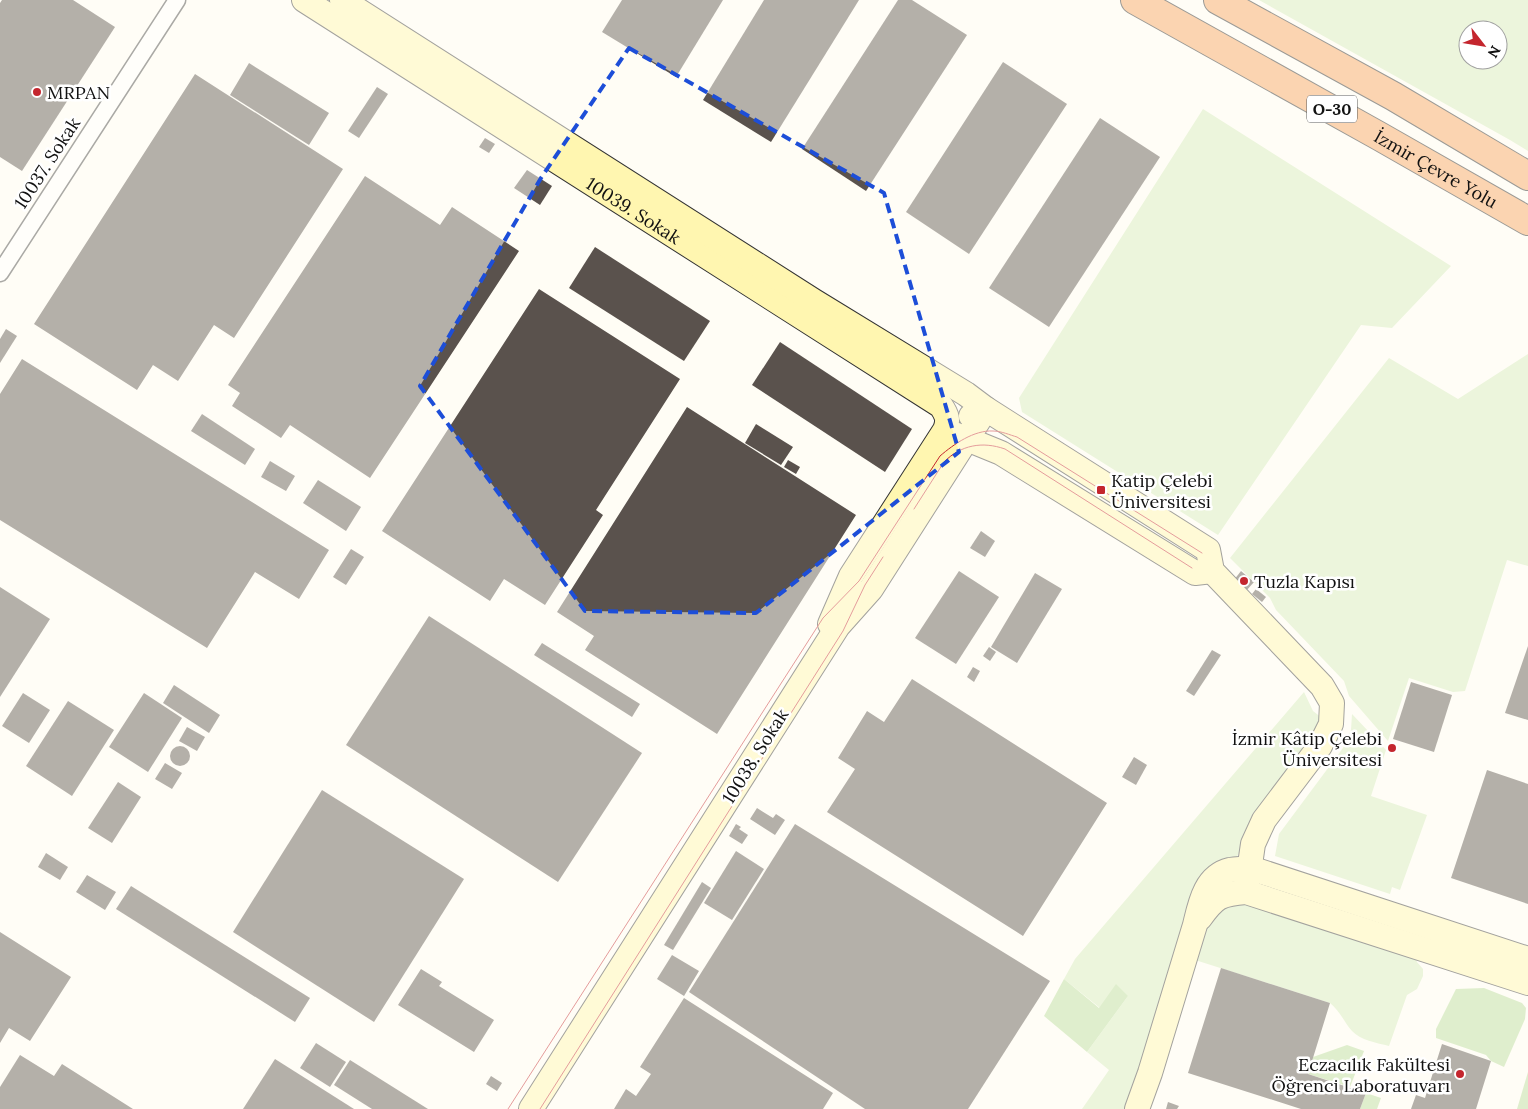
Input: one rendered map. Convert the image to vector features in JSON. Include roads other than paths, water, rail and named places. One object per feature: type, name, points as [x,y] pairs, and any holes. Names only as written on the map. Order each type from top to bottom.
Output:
[{"type":"highway","name":"İzmir Çevre Yolu","points":[[1135,0],[1528,221]]},
{"type":"highway","name":"O-30","points":[[1218,0],[1393,96],[1528,176]]},
{"type":"street","name":"10037. Sokak","points":[[0,273],[177,0]]},
{"type":"street","name":"10039. Sokak","points":[[304,0],[942,406],[947,414],[948,423],[956,435]]},
{"type":"street","name":"10039. Sokak","points":[[342,0],[806,296],[966,394],[986,409],[1208,550],[1212,571]]},
{"type":"street","name":"10038. Sokak","points":[[517,1109],[826,630],[851,576],[956,435],[986,409]]},
{"type":"street","name":"10038. Sokak","points":[[531,1109],[838,626],[871,589],[956,435]]},
{"type":"street","points":[[956,435],[1001,453],[1195,573],[1212,571],[1322,686],[1332,703],[1331,724],[1320,746],[1264,820],[1253,844],[1246,892]]},
{"type":"street","points":[[1137,1109],[1150,1073],[1201,900],[1208,886],[1215,878],[1229,870],[1250,868],[1528,959]]},
{"type":"street","points":[[1195,925],[1215,899],[1224,894],[1246,892],[1528,983]]},
{"type":"tram line","points":[[508,1109],[823,618],[859,581],[940,456],[946,451],[972,435],[986,431],[1017,437],[1202,553]]},
{"type":"tram line","points":[[914,509],[944,462],[965,448],[988,445],[1005,449],[1192,568]]},
{"type":"tram line","points":[[540,1109],[843,631],[865,585],[883,557]]},
{"type":"place","name":"MRPAN","points":[[37,92]]},
{"type":"place","name":"Katip Çelebi Üniversitesi","points":[[1101,490]]},
{"type":"place","name":"Tuzla Kapısı","points":[[1244,581]]},
{"type":"place","name":"İzmir Kâtip Çelebi Üniversitesi","points":[[1392,748]]},
{"type":"place","name":"Eczacılık Fakültesi Öğrenci Laboratuvarı","points":[[1460,1074]]}]
